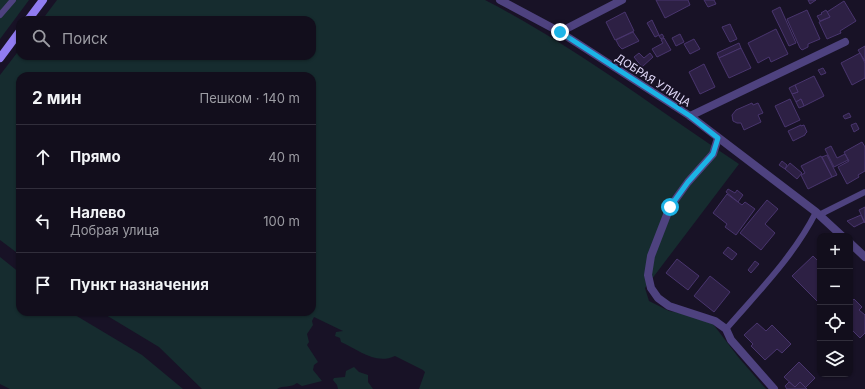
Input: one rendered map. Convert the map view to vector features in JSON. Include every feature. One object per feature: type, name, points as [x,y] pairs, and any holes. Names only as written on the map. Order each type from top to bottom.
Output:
[{"type":"street","points":[[31,16],[43,0]]},
{"type":"street","name":"ДОБРАЯ УЛИЦА","points":[[500,0],[560,32],[690,116],[818,213],[839,233]]},
{"type":"street","points":[[560,32],[622,0]]},
{"type":"street","points":[[0,58],[16,36]]},
{"type":"street","points":[[690,116],[845,42]]},
{"type":"street","points":[[718,138],[713,154],[688,182],[670,207],[651,256],[648,275],[651,288],[658,298],[669,306],[715,321],[726,329],[731,340],[774,389]]},
{"type":"street","points":[[853,246],[865,257]]},
{"type":"lane","points":[[0,15],[13,0]]},
{"type":"lane","points":[[726,329],[782,264],[818,213],[865,192]]},
{"type":"green space","points":[[0,0],[29,0],[16,16],[0,39]]},
{"type":"green space","points":[[57,0],[485,0],[582,57],[739,164],[645,288],[649,301],[669,311],[713,324],[739,358],[766,389],[419,389],[425,372],[423,370],[395,356],[381,359],[367,355],[341,342],[340,338],[335,336],[336,332],[343,331],[314,317],[312,321],[313,325],[307,334],[309,342],[307,345],[318,362],[314,365],[313,370],[322,381],[302,386],[297,383],[277,389],[202,389],[159,347],[108,316],[316,316],[316,72],[16,72],[16,252],[0,240],[0,75],[16,54],[16,60],[316,60],[316,16],[45,16]]},
{"type":"green space","points":[[0,257],[16,270],[16,316],[77,316],[142,355],[183,389],[10,389],[0,384]]},
{"type":"green space","points":[[354,367],[359,372],[368,375],[368,382],[373,389],[338,389],[333,380],[334,378],[345,377],[346,371]]},
{"type":"building","points":[[656,0],[688,0],[690,5],[665,18]]},
{"type":"building","points":[[704,0],[714,0],[716,4],[708,7]]},
{"type":"building","points":[[808,0],[816,0],[810,4]]},
{"type":"building","points":[[844,1],[856,21],[840,31],[841,33],[827,39],[819,22],[830,17],[827,12]]},
{"type":"building","points":[[780,7],[796,43],[789,46],[772,11]]},
{"type":"building","points":[[807,10],[820,39],[808,44],[808,47],[802,50],[787,19]]},
{"type":"building","points":[[826,10],[830,17],[820,21],[817,16]]},
{"type":"building","points":[[625,12],[634,31],[615,40],[606,22]]},
{"type":"building","points":[[652,20],[659,35],[655,37],[647,23]]},
{"type":"building","points":[[730,24],[737,39],[730,42],[722,27]]},
{"type":"building","points":[[776,29],[788,54],[771,62],[769,57],[758,63],[748,43]]},
{"type":"building","points":[[633,32],[639,41],[622,49],[616,40]]},
{"type":"building","points":[[662,34],[664,37],[661,39],[659,36]]},
{"type":"building","points":[[680,34],[684,42],[676,46],[672,38]]},
{"type":"building","points":[[664,38],[671,50],[657,57],[652,49],[663,43],[661,40]]},
{"type":"building","points":[[694,39],[700,49],[690,54],[684,44]]},
{"type":"building","points":[[739,43],[741,48],[719,58],[717,53]]},
{"type":"building","points":[[865,46],[865,61],[858,50]]},
{"type":"building","points":[[741,48],[751,68],[729,78],[719,58]]},
{"type":"building","points":[[639,53],[644,58],[650,53],[653,57],[642,67],[634,57]]},
{"type":"building","points":[[860,53],[865,63],[865,78],[852,85],[841,63]]},
{"type":"building","points":[[704,64],[715,87],[700,94],[689,72]]},
{"type":"building","points":[[823,68],[826,73],[821,75],[818,70]]},
{"type":"building","points":[[814,76],[824,96],[804,106],[801,99],[796,102],[792,94],[798,92],[795,85]]},
{"type":"building","points":[[795,85],[798,92],[792,94],[789,88]]},
{"type":"building","points":[[790,99],[800,120],[785,127],[775,106]]},
{"type":"building","points":[[801,99],[804,106],[799,108],[796,102]]},
{"type":"building","points":[[752,103],[753,105],[758,103],[763,113],[758,115],[761,122],[744,130],[741,123],[733,121],[732,115],[736,110]]},
{"type":"building","points":[[849,113],[851,117],[845,119],[843,116]]},
{"type":"building","points":[[856,123],[859,129],[854,132],[851,125]]},
{"type":"building","points":[[804,125],[807,132],[805,135],[793,141],[788,131]]},
{"type":"building","points":[[862,142],[865,147],[865,171],[858,175],[859,177],[847,184],[838,167],[849,161],[844,152]]},
{"type":"building","points":[[831,146],[837,158],[845,154],[848,160],[834,167],[825,149]]},
{"type":"building","points":[[827,155],[837,175],[832,177],[822,157]]},
{"type":"building","points":[[821,156],[832,177],[808,189],[801,175],[805,173],[801,166]]},
{"type":"building","points":[[782,161],[787,165],[785,169],[779,165]]},
{"type":"building","points":[[790,163],[802,173],[797,179],[785,169]]},
{"type":"building","points":[[728,189],[735,193],[737,190],[743,195],[738,202],[726,192]]},
{"type":"building","points":[[727,194],[742,205],[745,202],[755,209],[736,235],[725,227],[727,224],[713,213]]},
{"type":"building","points":[[767,200],[778,209],[765,224],[775,233],[761,250],[740,233]]},
{"type":"building","points":[[865,207],[865,223],[859,210]]},
{"type":"building","points":[[861,215],[864,222],[854,227],[847,221]]},
{"type":"building","points":[[728,247],[737,254],[732,260],[723,253]]},
{"type":"building","points":[[813,256],[817,260],[817,301],[792,276]]},
{"type":"building","points":[[677,259],[699,276],[688,290],[666,273]]},
{"type":"building","points":[[755,261],[759,264],[751,273],[748,270]]},
{"type":"building","points":[[710,276],[730,292],[714,312],[694,296]]},
{"type":"building","points":[[854,299],[862,307],[859,310],[865,315],[865,333],[860,338],[853,331]]},
{"type":"building","points":[[757,323],[766,331],[772,325],[791,344],[782,353],[777,349],[765,360],[751,346],[753,344],[744,335]]},
{"type":"building","points":[[799,362],[815,378],[805,388],[800,382],[795,387],[784,377]]},
{"type":"building","points":[[789,382],[795,387],[800,382],[807,389],[787,389],[785,386]]},
{"type":"route","points":[[560,32],[690,116],[718,138],[713,154],[688,182],[670,207]]}]
